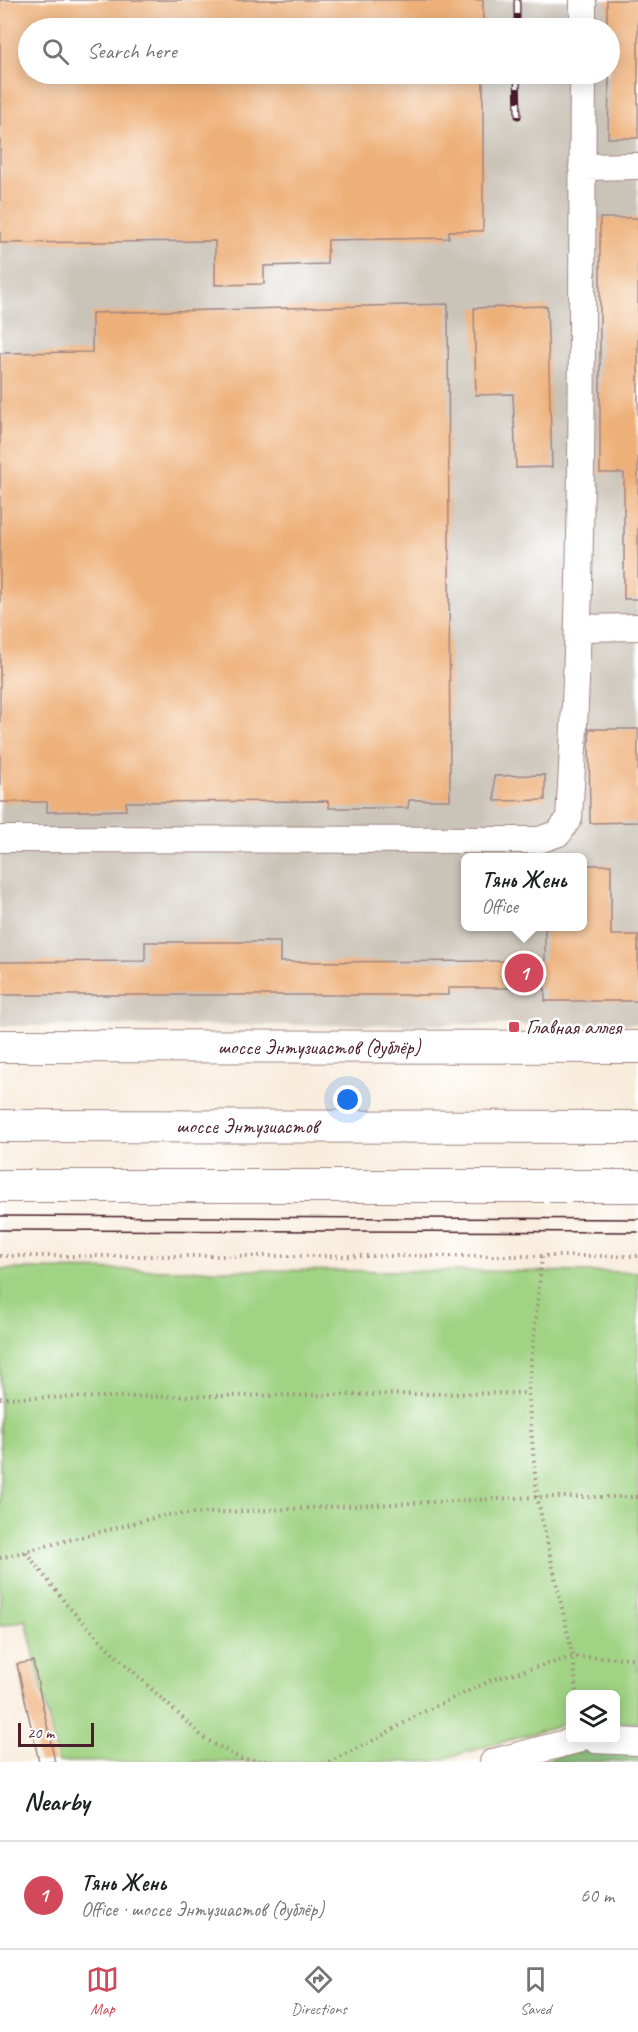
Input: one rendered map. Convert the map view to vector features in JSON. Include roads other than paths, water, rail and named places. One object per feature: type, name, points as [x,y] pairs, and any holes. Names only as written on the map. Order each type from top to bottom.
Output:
[{"type":"main road","name":"шоссе Энтузиастов (дублёр)","points":[[0,1046],[638,1047]]},
{"type":"main road","name":"шоссе Энтузиастов","points":[[0,1126],[638,1127]]},
{"type":"main road","points":[[0,1186],[638,1186]]},
{"type":"street","points":[[583,0],[583,18]]},
{"type":"street","points":[[0,839],[539,840],[560,833],[569,818],[579,628],[582,84]]},
{"type":"street","points":[[582,167],[638,166]]},
{"type":"street","points":[[579,628],[638,627]]},
{"type":"street","points":[[620,1741],[638,1742]]},
{"type":"street","points":[[493,1762],[566,1743]]},
{"type":"tram line","points":[[0,1216],[638,1219]]},
{"type":"tram line","points":[[0,1230],[638,1232]]},
{"type":"railway","points":[[517,0],[517,18]]},
{"type":"railway","points":[[517,84],[518,116]]},
{"type":"place","name":"Тянь Жень","points":[[524,973]]},
{"type":"place","name":"Главная аллея","points":[[514,1027]]}]
